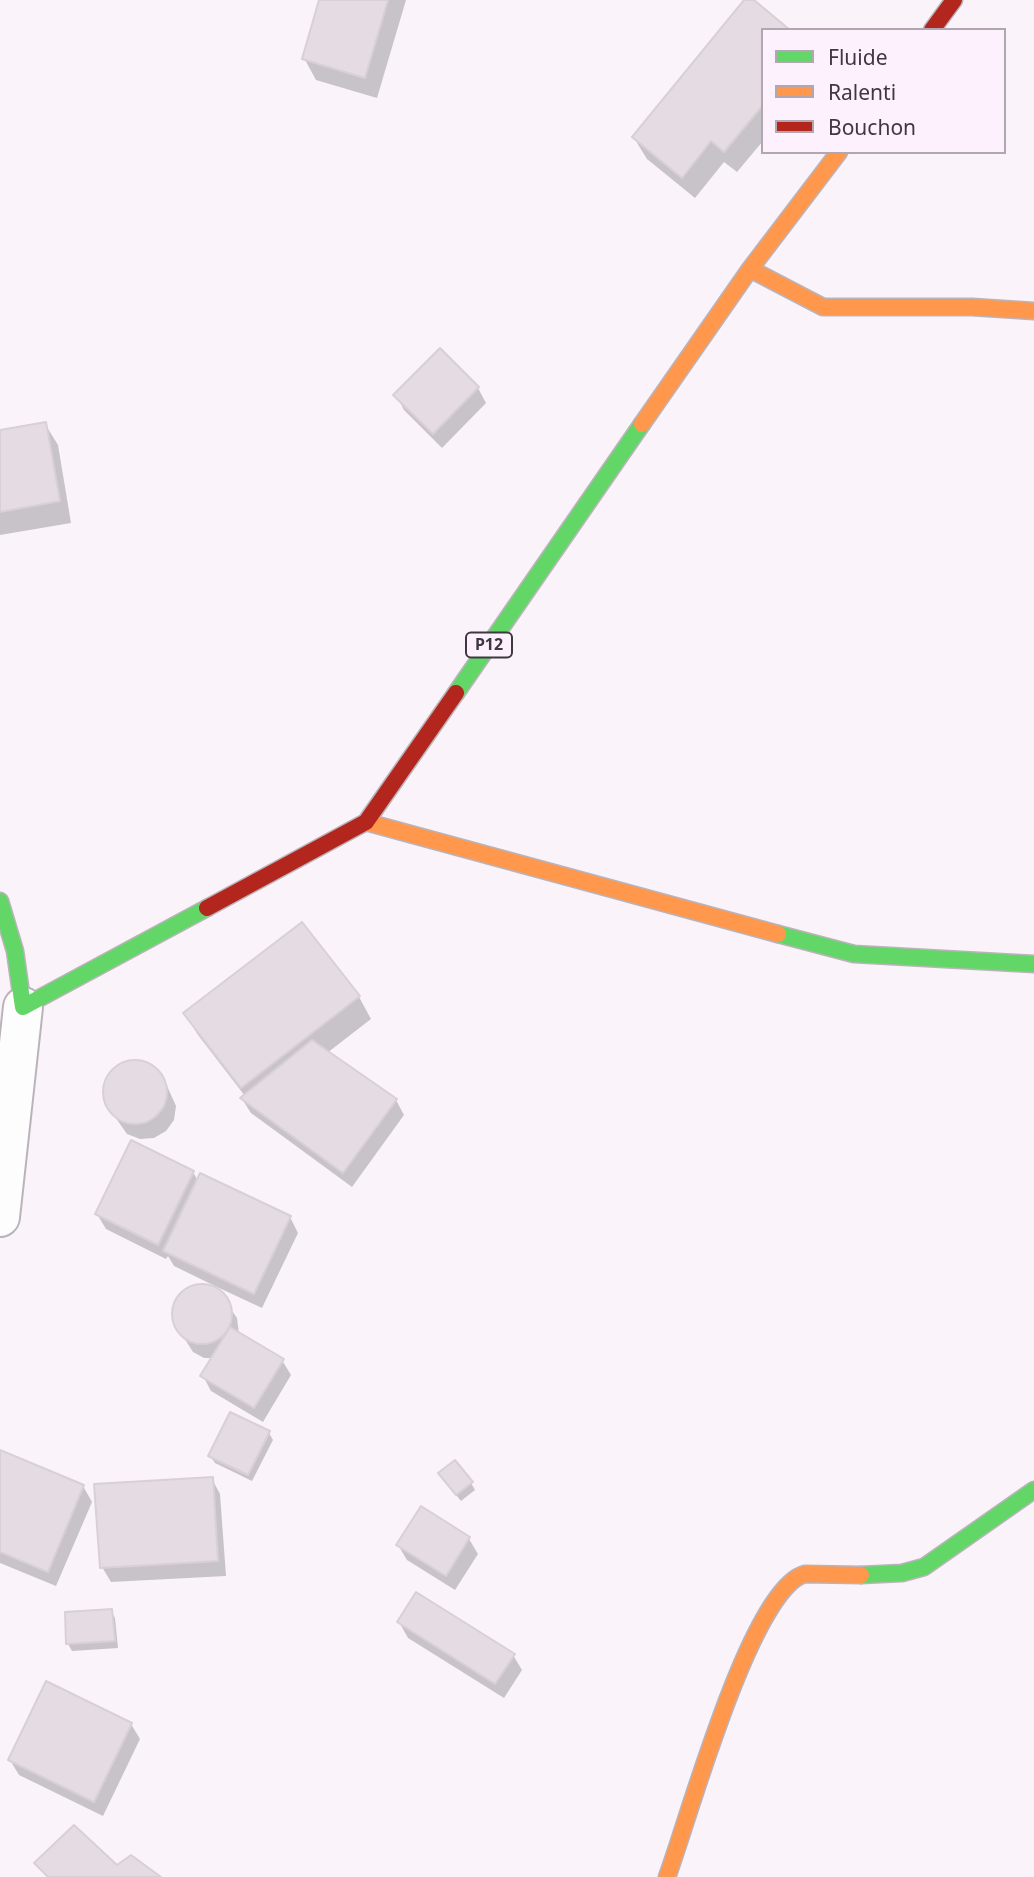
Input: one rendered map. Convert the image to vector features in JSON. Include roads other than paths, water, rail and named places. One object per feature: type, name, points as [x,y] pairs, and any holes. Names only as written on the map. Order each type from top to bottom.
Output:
[{"type":"street","points":[[933,28],[954,0]]},
{"type":"street","name":"P12","points":[[23,1007],[366,822],[750,269],[837,154]]},
{"type":"street","points":[[750,269],[823,307],[972,307],[1034,311]]},
{"type":"street","points":[[366,822],[854,954],[1034,964]]},
{"type":"street","points":[[0,901],[15,951],[23,1007],[1,1194]]},
{"type":"street","points":[[667,1877],[756,1628],[782,1586],[805,1573],[908,1574],[924,1567],[1034,1490]]}]
